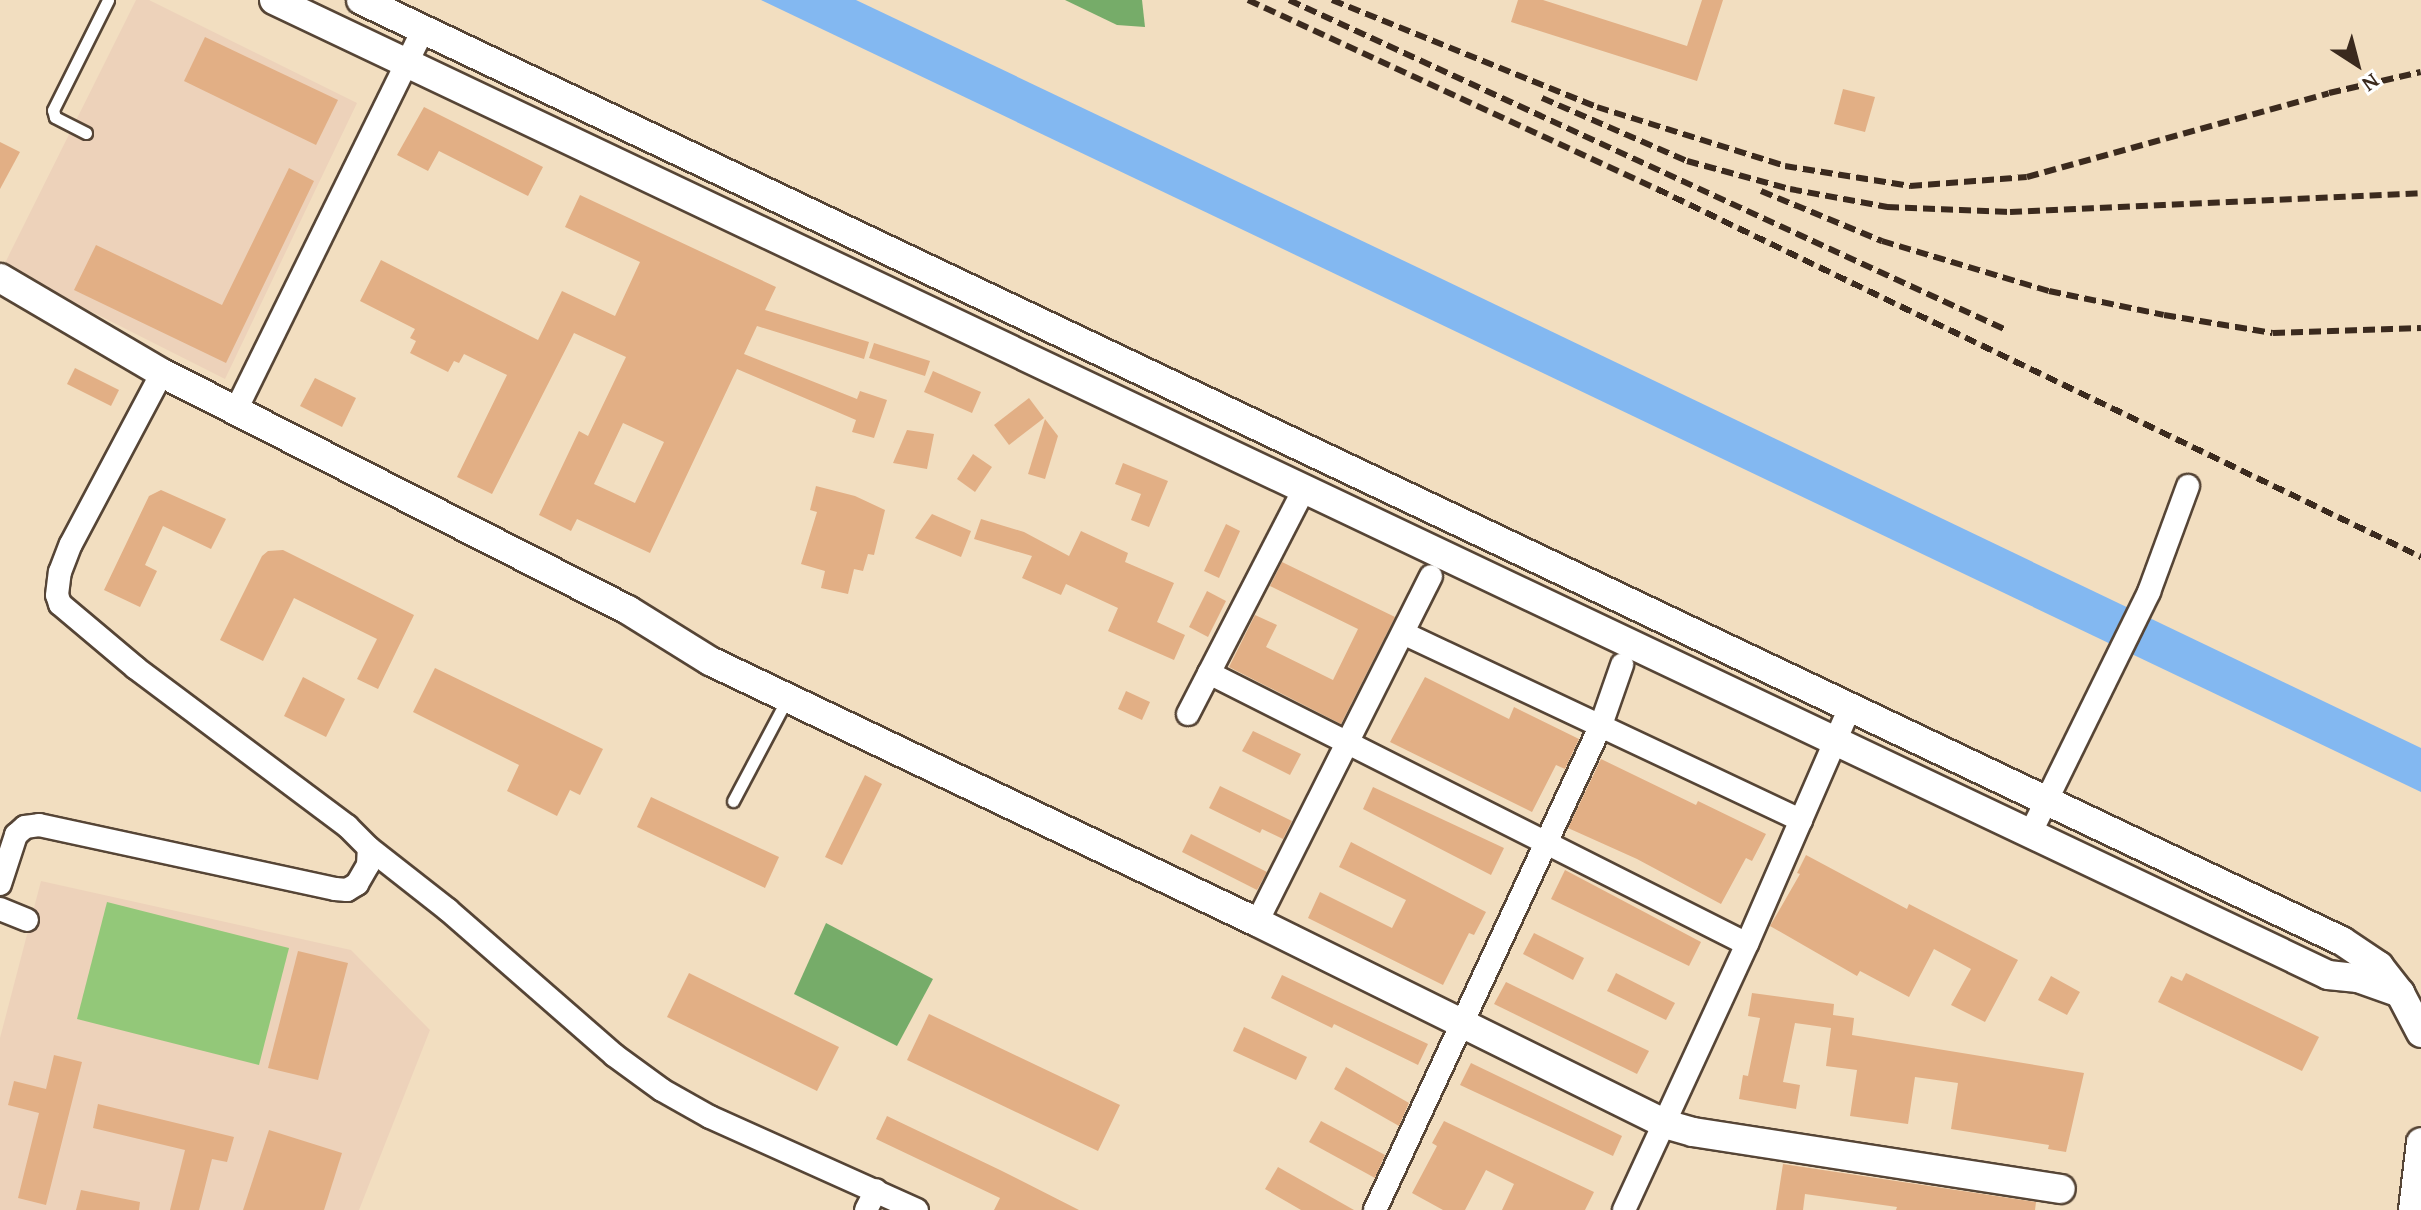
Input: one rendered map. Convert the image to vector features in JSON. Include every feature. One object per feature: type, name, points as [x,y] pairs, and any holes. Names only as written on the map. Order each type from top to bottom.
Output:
[{"type":"street","points":[[274,0],[2328,975],[2358,978],[2400,993]]},
{"type":"street","points":[[361,0],[2342,941],[2379,966],[2400,993],[2421,1033]]},
{"type":"street","points":[[235,412],[423,30]]},
{"type":"street","points":[[0,278],[162,373],[628,610],[710,661],[1257,922],[1665,1124],[1693,1132],[2061,1189]]},
{"type":"street","points":[[162,373],[71,544],[60,572],[57,595],[60,604],[136,668],[347,826],[614,1055],[662,1090],[871,1200],[917,1210]]},
{"type":"street","points":[[2030,834],[2149,592],[2188,486]]},
{"type":"street","points":[[1188,714],[1304,489]]},
{"type":"street","points":[[1257,922],[1431,576]]},
{"type":"street","points":[[1403,633],[1801,820]]},
{"type":"street","points":[[1375,1210],[1601,725],[1622,665]]},
{"type":"street","points":[[1209,673],[1346,745],[1747,944]]},
{"type":"street","points":[[1624,1210],[1747,944],[1850,707]]},
{"type":"street","points":[[0,884],[16,835],[25,827],[39,825],[347,890],[357,884],[368,865],[369,848]]},
{"type":"street","points":[[0,909],[27,920]]},
{"type":"street","points":[[2413,1210],[2421,1142]]},
{"type":"lane","points":[[86,133],[55,117],[53,110],[108,0]]},
{"type":"lane","points":[[733,801],[787,698]]},
{"type":"shaded area","points":[[136,0],[149,0],[357,103],[225,379],[3,267]]},
{"type":"shaded area","points":[[41,881],[351,950],[430,1030],[359,1210],[0,1210],[0,1038]]},
{"type":"green space","points":[[1065,0],[1142,0],[1145,27],[1117,25]]},
{"type":"green space","points":[[107,902],[289,948],[259,1065],[77,1019]]},
{"type":"green space","points":[[826,923],[933,979],[897,1046],[794,994]]},
{"type":"water","points":[[761,0],[856,0],[1440,278],[2421,748],[2421,792]]},
{"type":"building","points":[[1518,0],[1543,0],[1687,46],[1702,0],[1723,0],[1697,81],[1511,22]]},
{"type":"building","points":[[205,37],[338,100],[316,145],[184,81]]},
{"type":"building","points":[[1843,89],[1875,97],[1865,132],[1834,124]]},
{"type":"building","points":[[424,107],[543,167],[528,196],[439,151],[428,171],[397,155]]},
{"type":"building","points":[[0,142],[20,152],[0,189]]},
{"type":"building","points":[[289,168],[314,181],[226,363],[74,290],[96,245],[222,305]]},
{"type":"building","points":[[580,195],[776,287],[765,310],[869,342],[864,359],[757,326],[744,354],[857,399],[860,391],[887,400],[874,438],[852,432],[856,420],[737,369],[650,553],[577,519],[571,531],[539,515],[579,431],[588,436],[626,357],[574,333],[492,494],[457,477],[507,375],[464,354],[459,363],[454,361],[448,372],[410,353],[416,341],[410,338],[415,329],[360,301],[381,260],[538,340],[562,291],[615,316],[640,262],[565,227]],"holes":[[[623,423],[664,442],[635,503],[594,484]]]},
{"type":"building","points":[[874,343],[930,361],[925,376],[869,358]]},
{"type":"building","points":[[75,368],[119,390],[111,406],[67,384]]},
{"type":"building","points":[[933,371],[981,392],[972,413],[924,392]]},
{"type":"building","points":[[315,378],[356,398],[342,427],[300,406]]},
{"type":"building","points":[[1029,398],[1044,418],[1009,445],[994,425]]},
{"type":"building","points":[[1045,419],[1058,436],[1045,479],[1028,474]]},
{"type":"building","points":[[907,430],[934,434],[927,469],[893,463]]},
{"type":"building","points":[[973,454],[992,467],[975,492],[957,479]]},
{"type":"building","points":[[1123,463],[1168,481],[1149,527],[1131,520],[1141,494],[1115,484]]},
{"type":"building","points":[[816,486],[855,496],[885,510],[874,555],[868,554],[863,571],[854,569],[848,594],[821,588],[825,571],[801,564],[817,512],[810,510]]},
{"type":"building","points":[[161,490],[226,519],[211,549],[163,526],[145,565],[157,571],[140,607],[104,590],[149,496]]},
{"type":"building","points":[[932,514],[971,531],[961,557],[915,538]]},
{"type":"building","points":[[981,519],[1024,532],[1069,556],[1081,531],[1128,553],[1125,562],[1174,583],[1157,622],[1185,635],[1174,660],[1108,631],[1118,608],[1066,584],[1061,595],[1022,578],[1032,556],[974,539]]},
{"type":"building","points":[[1226,524],[1240,531],[1219,578],[1204,571]]},
{"type":"building","points":[[283,550],[414,615],[378,689],[357,679],[377,639],[294,598],[263,661],[220,640],[262,556],[268,551]]},
{"type":"building","points":[[1282,562],[1395,617],[1341,724],[1229,667],[1255,615],[1277,625],[1266,647],[1333,680],[1358,629],[1270,586]]},
{"type":"building","points":[[1207,591],[1226,601],[1208,637],[1189,627]]},
{"type":"building","points":[[435,668],[603,749],[580,795],[570,790],[557,816],[507,791],[519,765],[413,712]]},
{"type":"building","points":[[303,677],[345,699],[326,737],[284,716]]},
{"type":"building","points":[[1425,677],[1509,719],[1514,707],[1579,739],[1565,769],[1556,765],[1532,812],[1390,742]]},
{"type":"building","points":[[1126,691],[1150,702],[1142,720],[1118,709]]},
{"type":"building","points":[[1253,731],[1301,754],[1290,775],[1242,751]]},
{"type":"building","points":[[1601,759],[1696,805],[1698,801],[1766,834],[1752,861],[1746,858],[1721,904],[1637,859],[1568,828]]},
{"type":"building","points":[[865,775],[882,784],[842,865],[825,857]]},
{"type":"building","points":[[1220,786],[1292,821],[1283,839],[1262,829],[1260,833],[1209,808]]},
{"type":"building","points":[[1373,787],[1504,848],[1491,875],[1363,809]]},
{"type":"building","points":[[651,797],[779,857],[765,888],[637,827]]},
{"type":"building","points":[[1191,834],[1267,872],[1257,890],[1182,852]]},
{"type":"building","points":[[1351,842],[1486,912],[1474,935],[1469,933],[1443,985],[1308,918],[1320,892],[1392,928],[1406,900],[1339,867]]},
{"type":"building","points":[[1806,855],[1907,909],[1909,904],[2018,960],[1985,1022],[1951,1005],[1971,969],[1934,949],[1909,997],[1860,971],[1857,976],[1770,926],[1800,874],[1797,873]]},
{"type":"building","points":[[1565,870],[1701,942],[1689,966],[1551,899]]},
{"type":"building","points":[[1534,933],[1584,958],[1573,980],[1523,954]]},
{"type":"building","points":[[298,951],[348,963],[318,1080],[268,1068]]},
{"type":"building","points":[[689,973],[839,1047],[817,1091],[667,1017]]},
{"type":"building","points":[[1616,973],[1675,1003],[1666,1020],[1607,991]]},
{"type":"building","points":[[2186,973],[2319,1037],[2302,1071],[2158,1002],[2171,976],[2182,981]]},
{"type":"building","points":[[1282,975],[1428,1044],[1418,1065],[1334,1024],[1332,1028],[1271,998]]},
{"type":"building","points":[[2051,976],[2080,992],[2067,1015],[2038,1000]]},
{"type":"building","points":[[1506,982],[1649,1051],[1637,1074],[1494,1004]]},
{"type":"building","points":[[1752,993],[1834,1004],[1833,1015],[1854,1018],[1852,1035],[2084,1073],[2066,1152],[2048,1149],[2049,1145],[1951,1129],[1958,1083],[1915,1077],[1908,1124],[1850,1116],[1857,1070],[1826,1066],[1831,1028],[1795,1023],[1783,1082],[1800,1085],[1796,1109],[1739,1099],[1743,1075],[1748,1076],[1760,1018],[1748,1016]]},
{"type":"building","points":[[929,1014],[1120,1105],[1098,1151],[907,1060]]},
{"type":"building","points":[[1244,1027],[1307,1057],[1296,1080],[1233,1051]]},
{"type":"building","points":[[54,1055],[82,1062],[46,1205],[18,1198],[39,1113],[8,1105],[14,1081],[46,1089]]},
{"type":"building","points":[[1471,1063],[1622,1136],[1613,1156],[1460,1085]]},
{"type":"building","points":[[1346,1067],[1409,1103],[1399,1126],[1334,1089]]},
{"type":"building","points":[[98,1104],[234,1137],[227,1162],[212,1159],[199,1210],[170,1210],[185,1150],[93,1128]]},
{"type":"building","points":[[887,1116],[1079,1210],[994,1210],[1000,1198],[876,1139]]},
{"type":"building","points":[[1321,1121],[1385,1155],[1375,1178],[1309,1142]]},
{"type":"building","points":[[1444,1121],[1594,1192],[1585,1210],[1502,1210],[1514,1184],[1486,1170],[1465,1210],[1443,1210],[1412,1193],[1437,1146],[1432,1143]]},
{"type":"building","points":[[269,1130],[342,1153],[324,1210],[243,1210]]},
{"type":"building","points":[[1783,1164],[2036,1202],[2035,1210],[1896,1210],[1897,1207],[1805,1194],[1803,1210],[1776,1210]]},
{"type":"building","points":[[1278,1167],[1354,1210],[1301,1210],[1265,1189]]},
{"type":"building","points":[[81,1190],[140,1202],[139,1210],[76,1210]]},
{"type":"railway","points":[[1248,0],[1657,189],[2421,557]]},
{"type":"railway","points":[[1289,0],[2006,330]]},
{"type":"railway","points":[[1332,0],[1597,107],[1785,166],[1910,186],[2027,177],[2329,93],[2421,72]]},
{"type":"railway","points":[[1542,98],[1687,161],[1790,189],[1887,207],[2010,212],[2421,193]]},
{"type":"railway","points":[[1761,191],[1882,241],[2049,291],[2164,315],[2273,333],[2421,328]]}]
